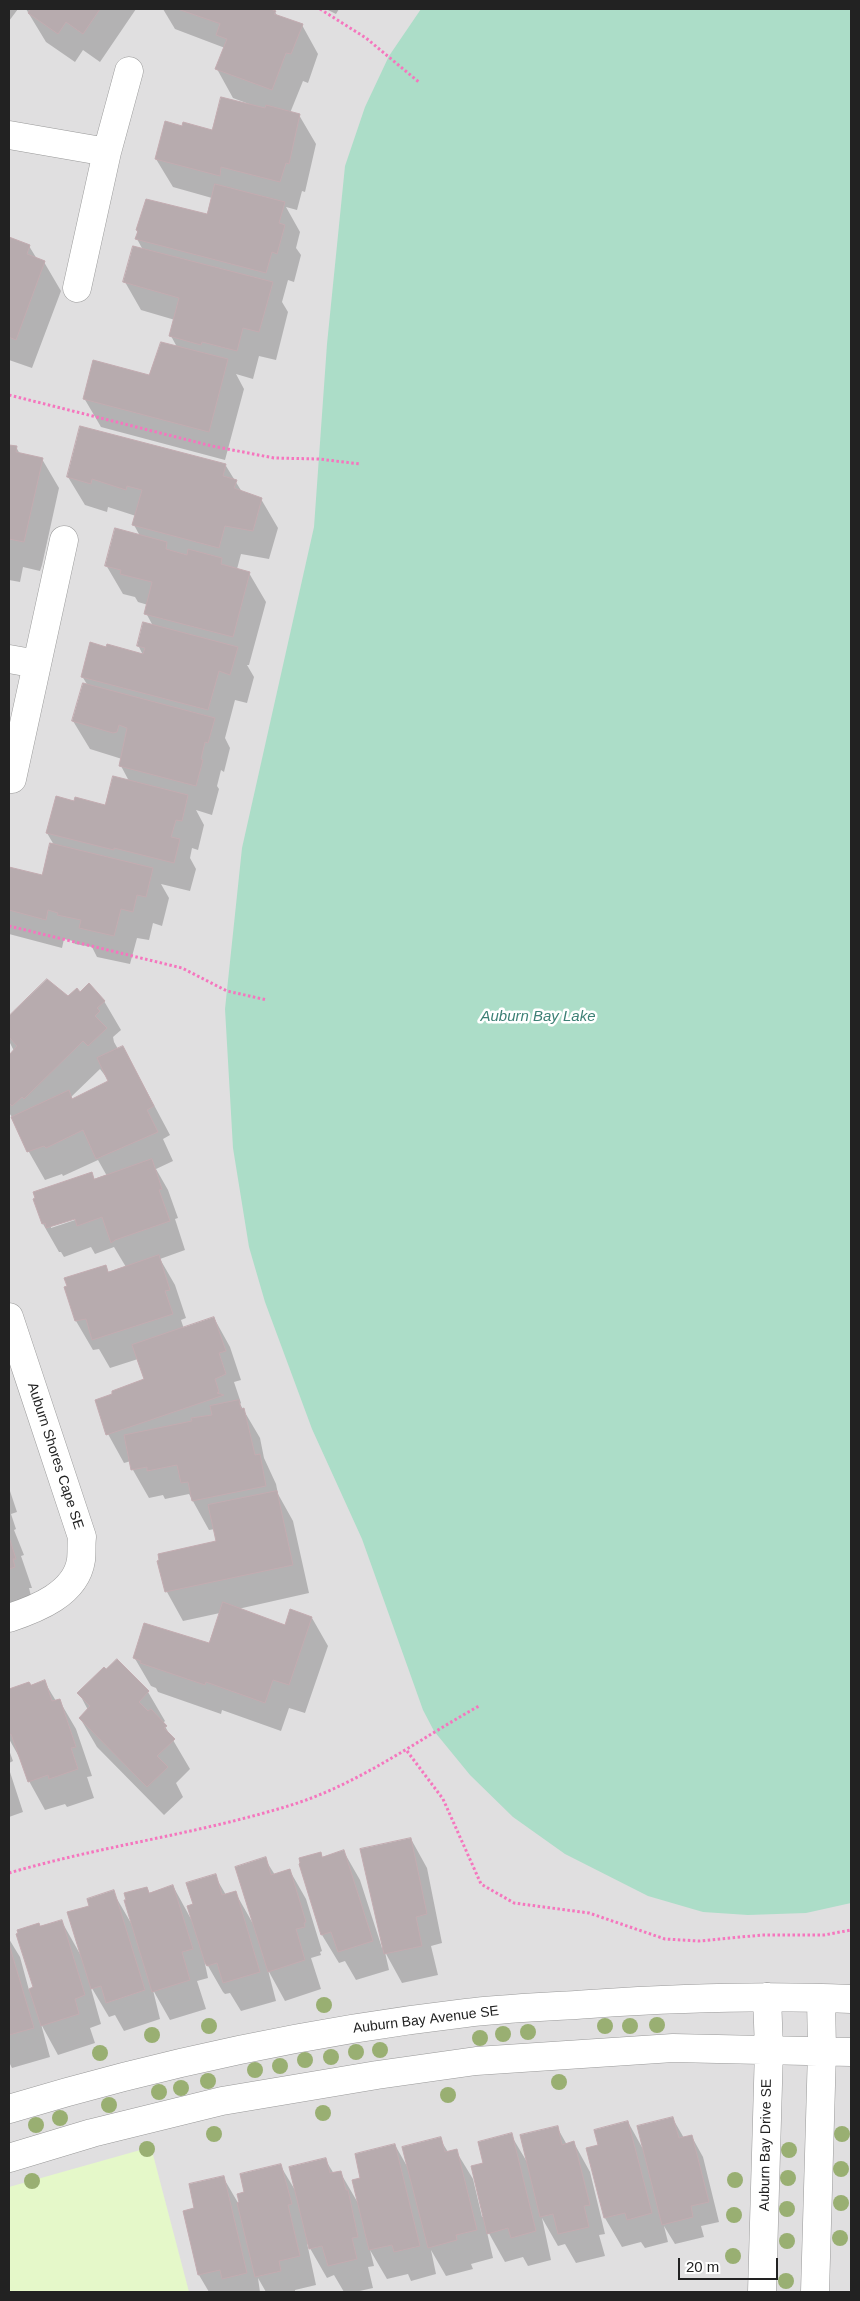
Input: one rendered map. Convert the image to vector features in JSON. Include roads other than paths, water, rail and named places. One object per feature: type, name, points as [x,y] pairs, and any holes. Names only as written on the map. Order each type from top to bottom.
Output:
[{"type":"street","points":[[77,288],[107,152],[129,72]]},
{"type":"street","points":[[9,135],[107,152]]},
{"type":"street","points":[[12,779],[64,540]]},
{"type":"street","points":[[9,659],[37,664]]},
{"type":"street","name":"Auburn Shores Cape SE","points":[[9,1317],[82,1537],[81,1562],[71,1581],[58,1595],[32,1610],[9,1618]]},
{"type":"street","name":"Auburn Bay Avenue SE","points":[[9,2109],[89,2085],[238,2050],[368,2026],[467,2012],[696,1997],[851,1999]]},
{"type":"street","name":"Auburn Bay Drive SE","points":[[762,2292],[769,2049],[767,1997]]},
{"type":"street","points":[[815,2292],[822,2051],[821,1998]]},
{"type":"street","points":[[9,2158],[92,2133],[222,2101],[377,2075],[476,2061],[673,2048],[851,2052]]},
{"type":"water","name":"Auburn Bay Lake","points":[[421,9],[851,9],[851,1903],[806,1913],[748,1915],[703,1912],[648,1896],[565,1854],[513,1817],[470,1775],[434,1731],[423,1710],[362,1539],[312,1429],[265,1302],[249,1247],[233,1148],[225,1009],[242,848],[314,527],[327,344],[345,166],[365,107],[389,56]]}]
